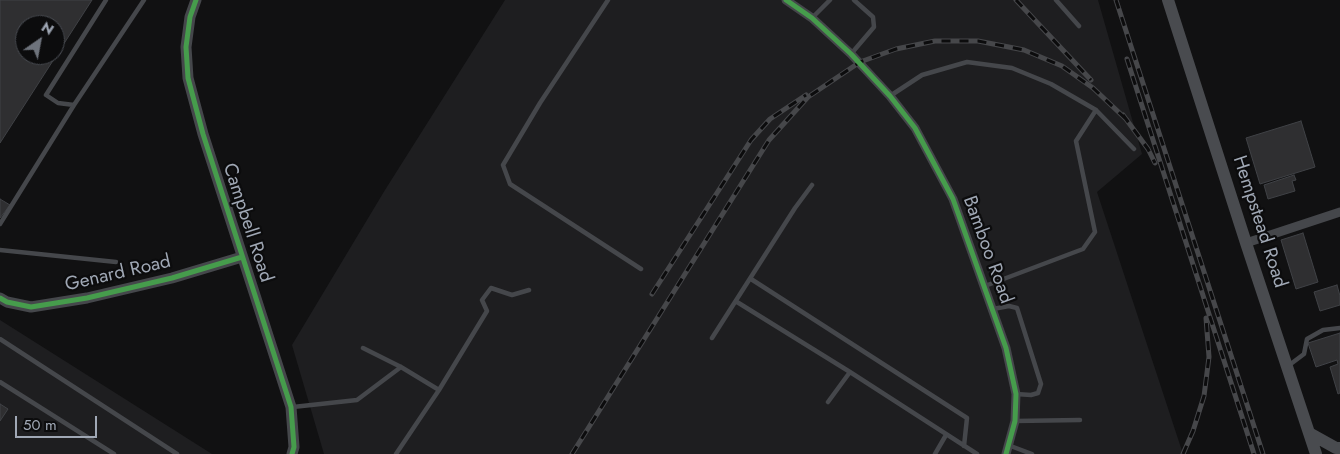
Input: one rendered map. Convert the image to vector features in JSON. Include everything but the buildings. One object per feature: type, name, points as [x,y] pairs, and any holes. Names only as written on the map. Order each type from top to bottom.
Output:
[{"type":"main road","name":"Hempstead Road","points":[[1168,0],[1316,454]]},
{"type":"main road","points":[[1309,433],[1336,448],[1340,448]]},
{"type":"street","name":"Campbell Road","points":[[196,0],[190,17],[186,47],[188,78],[203,134],[291,407],[294,447],[292,454]]},
{"type":"street","name":"Bamboo Road","points":[[792,2],[851,54],[890,96],[915,128],[953,199],[1006,348],[1016,394],[1015,421],[1007,449]]},
{"type":"street","points":[[1246,243],[1340,212]]},
{"type":"street","name":"Genard Road","points":[[0,298],[7,302],[31,307],[87,298],[172,278],[242,256]]},
{"type":"lane","points":[[74,105],[58,103],[46,95],[106,0]]},
{"type":"lane","points":[[0,224],[74,105],[144,0]]},
{"type":"lane","points":[[608,0],[540,103],[503,165],[510,184],[641,269]]},
{"type":"lane","points":[[812,18],[830,0]]},
{"type":"lane","points":[[851,54],[874,28],[873,17],[854,0]]},
{"type":"lane","points":[[1056,0],[1079,26]]},
{"type":"lane","points":[[890,96],[922,75],[967,62],[1012,68],[1052,84],[1096,110],[1134,149]]},
{"type":"lane","points":[[985,286],[1083,249],[1095,232],[1076,141],[1096,110]]},
{"type":"lane","points":[[712,338],[737,302],[795,208],[812,185]]},
{"type":"lane","points":[[0,250],[116,262]]},
{"type":"lane","points":[[751,279],[968,418],[964,446]]},
{"type":"lane","points":[[396,454],[439,390],[487,311],[482,300],[491,288],[512,295],[529,290]]},
{"type":"lane","points":[[737,302],[977,454]]},
{"type":"lane","points":[[993,309],[1009,306],[1018,308],[1041,384],[1038,393],[1031,395],[1016,394]]},
{"type":"lane","points":[[1287,367],[1304,354],[1307,339],[1322,330],[1340,328]]},
{"type":"lane","points":[[0,340],[178,454]]},
{"type":"lane","points":[[363,348],[402,367],[439,390]]},
{"type":"lane","points":[[291,407],[357,400],[402,367]]},
{"type":"lane","points":[[828,402],[850,372]]},
{"type":"lane","points":[[0,382],[114,454]]},
{"type":"lane","points":[[1015,421],[1080,420]]},
{"type":"lane","points":[[935,454],[946,434]]},
{"type":"lane","points":[[1007,449],[1032,454]]},
{"type":"shaded area","points":[[505,0],[1098,0],[1142,154],[1097,192],[1183,454],[324,454],[292,345],[385,190]]},
{"type":"shaded area","points":[[0,320],[212,454],[0,454]]},
{"type":"railway","points":[[1016,0],[1091,80]]},
{"type":"railway","points":[[1116,0],[1263,454]]},
{"type":"railway","points":[[572,454],[769,140],[808,97],[860,62],[896,49],[935,41],[978,41],[1024,50],[1062,66],[1093,88],[1127,120]]},
{"type":"railway","points":[[1127,59],[1254,454]]},
{"type":"railway","points":[[652,294],[751,140],[770,119],[806,95]]},
{"type":"railway","points":[[1123,115],[1148,149],[1155,163]]},
{"type":"railway","points":[[1183,454],[1193,431],[1204,396],[1209,357],[1206,318]]},
{"type":"cycle path","points":[[196,0],[190,17],[186,47],[188,78],[203,134],[291,407],[294,447],[292,454]]},
{"type":"cycle path","points":[[786,0],[812,18],[851,54],[890,96],[915,128],[953,199],[1006,348],[1016,394],[1015,421],[1006,454]]},
{"type":"cycle path","points":[[0,298],[7,302],[31,307],[87,298],[172,278],[242,257]]}]
